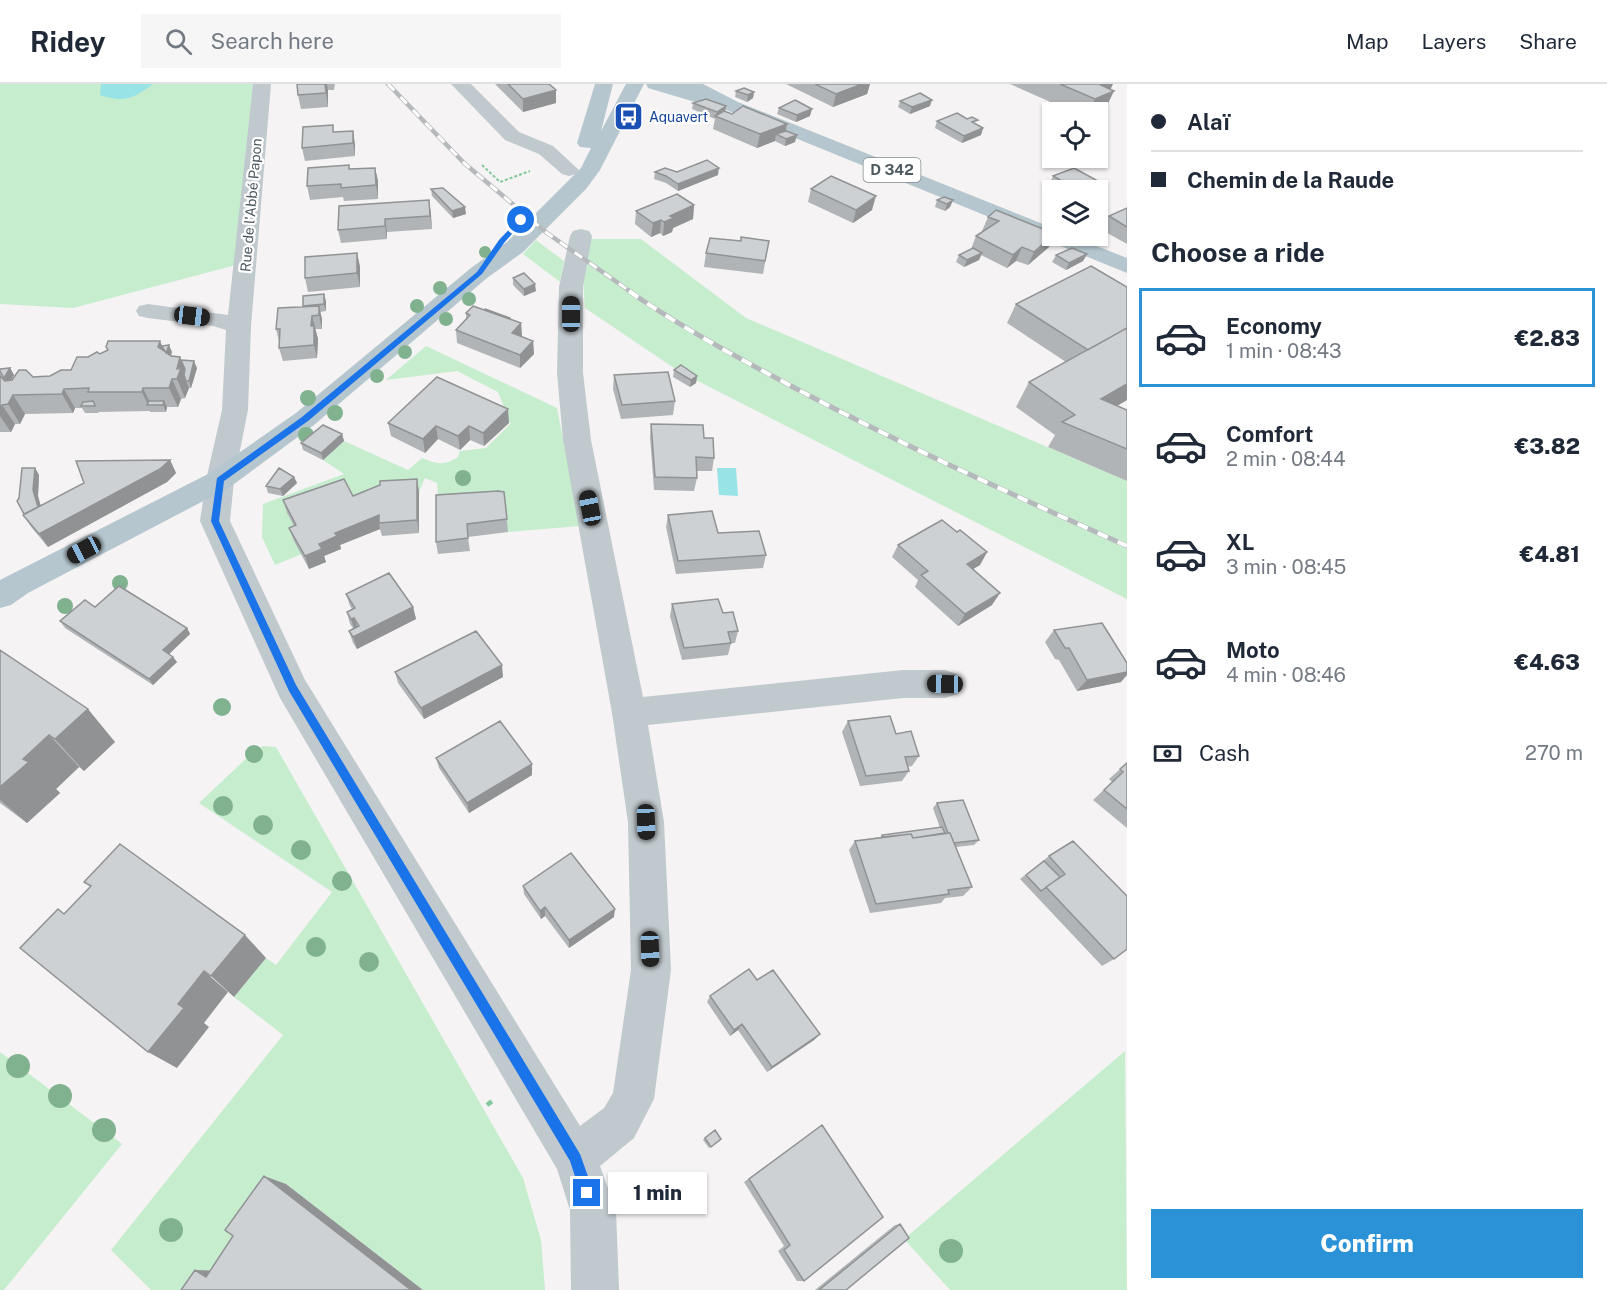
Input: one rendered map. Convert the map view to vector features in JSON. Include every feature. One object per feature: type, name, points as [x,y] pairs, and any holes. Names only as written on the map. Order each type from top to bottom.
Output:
[{"type":"main road","points":[[479,273],[508,235],[585,150],[604,84]]},
{"type":"main road","points":[[0,596],[220,480],[305,419],[479,273],[515,247],[590,170],[635,84]]},
{"type":"main road","name":"D 342","points":[[655,84],[731,106]]},
{"type":"main road","name":"D 342","points":[[688,84],[731,106],[1127,266]]},
{"type":"street","name":"Rue de l'Abbé Papon","points":[[262,84],[239,326],[235,410],[220,480],[215,521],[292,688],[575,1158],[593,1210],[595,1290]]},
{"type":"street","points":[[460,84],[512,136],[546,150],[569,170]]},
{"type":"street","points":[[575,1158],[619,1123],[633,1098],[651,970],[646,822],[629,713],[578,440],[570,374],[571,287],[581,236]]},
{"type":"street","points":[[148,310],[215,319],[239,326]]},
{"type":"street","points":[[629,713],[903,684],[945,684]]},
{"type":"path","points":[[482,165],[500,182],[535,169]]},
{"type":"path","points":[[487,1105],[496,1099]]},
{"type":"green space","points":[[0,84],[253,84],[236,265],[73,308],[0,304]]},
{"type":"green space","points":[[589,239],[641,239],[746,318],[1127,481],[1127,599],[680,372],[585,308],[583,277]]},
{"type":"green space","points":[[536,240],[564,261],[560,282],[523,254]]},
{"type":"green space","points":[[426,346],[557,408],[580,526],[508,532],[439,508],[437,483],[425,478],[419,492],[383,494],[301,538],[302,554],[275,565],[262,537],[263,504],[344,474],[323,460],[344,441],[408,470],[422,458],[444,463],[458,457],[460,451],[486,448],[511,423],[496,414],[504,407],[498,392],[457,371],[386,380]]},
{"type":"green space","points":[[263,746],[276,747],[523,1178],[541,1240],[545,1290],[423,1290],[286,1184],[211,1290],[151,1290],[111,1250],[283,1035],[234,997],[266,958],[276,965],[332,892],[199,803],[252,753]]},
{"type":"green space","points":[[1125,1051],[1127,1290],[950,1290],[904,1239]]},
{"type":"green space","points":[[0,1052],[122,1144],[4,1290],[0,1290]]},
{"type":"water","points":[[101,84],[153,84],[134,96],[116,99],[100,95]]},
{"type":"water","points":[[717,468],[736,468],[738,496],[719,495]]},
{"type":"building","points":[[297,84],[325,84],[326,93],[298,95]]},
{"type":"building","points":[[508,84],[549,84],[556,90],[523,99]]},
{"type":"building","points":[[815,84],[862,84],[836,94]]},
{"type":"building","points":[[1060,84],[1104,84],[1101,85],[1114,91],[1095,99]]},
{"type":"building","points":[[744,88],[754,92],[748,95],[736,91]]},
{"type":"building","points":[[920,93],[932,100],[912,107],[900,101]]},
{"type":"building","points":[[706,99],[726,106],[717,112],[693,103]]},
{"type":"building","points":[[795,100],[812,109],[797,115],[779,108]]},
{"type":"building","points":[[743,106],[787,124],[760,134],[715,116],[724,111],[732,114]]},
{"type":"building","points":[[957,113],[967,119],[972,117],[978,120],[972,122],[983,128],[964,136],[937,121]]},
{"type":"building","points":[[333,125],[333,132],[353,131],[353,143],[302,148],[303,127]]},
{"type":"building","points":[[786,131],[797,135],[786,139],[776,134]]},
{"type":"building","points":[[707,160],[719,168],[678,184],[655,172],[665,168],[677,172]]},
{"type":"building","points":[[349,165],[349,169],[375,168],[376,185],[341,188],[341,184],[307,186],[308,168]]},
{"type":"building","points":[[1074,168],[1096,180],[1060,180],[1053,176]]},
{"type":"building","points":[[831,176],[876,196],[856,210],[811,189]]},
{"type":"building","points":[[443,188],[465,207],[452,211],[431,189]]},
{"type":"building","points":[[677,194],[694,205],[670,216],[674,218],[653,223],[636,211]]},
{"type":"building","points":[[944,197],[953,200],[947,204],[937,200]]},
{"type":"building","points":[[429,200],[430,216],[385,219],[385,226],[338,230],[339,206]]},
{"type":"building","points":[[1127,208],[1127,227],[1109,216]]},
{"type":"building","points":[[996,210],[1042,229],[1042,245],[1034,252],[1022,247],[1013,255],[976,236],[999,221],[988,217]]},
{"type":"building","points":[[741,237],[769,241],[765,261],[706,253],[710,238],[741,241]]},
{"type":"building","points":[[973,248],[982,253],[967,260],[959,255]]},
{"type":"building","points":[[1072,248],[1087,254],[1069,263],[1056,255]]},
{"type":"building","points":[[357,253],[357,273],[305,278],[305,257]]},
{"type":"building","points":[[1091,266],[1127,287],[1127,328],[1088,350],[1016,304]]},
{"type":"building","points":[[524,273],[535,284],[524,289],[513,278]]},
{"type":"building","points":[[324,294],[324,304],[303,306],[303,296]]},
{"type":"building","points":[[319,306],[319,315],[312,316],[314,345],[279,348],[280,329],[276,329],[278,308]]},
{"type":"building","points":[[473,306],[521,323],[512,333],[533,341],[520,355],[456,330],[470,315],[466,313]]},
{"type":"building","points":[[484,310],[510,318],[510,319]]},
{"type":"building","points":[[1127,328],[1127,384],[1101,399],[1127,410],[1127,449],[1062,422],[1075,415],[1029,382]]},
{"type":"building","points":[[108,341],[160,341],[158,347],[171,356],[180,357],[177,369],[181,368],[177,379],[172,379],[169,388],[143,388],[142,392],[88,392],[89,388],[64,389],[62,394],[13,395],[8,404],[2,405],[0,409],[0,376],[5,381],[12,380],[19,370],[26,370],[33,377],[50,376],[61,370],[71,370],[77,357],[88,357],[108,350],[106,347]]},
{"type":"building","points":[[169,345],[166,353],[162,346]]},
{"type":"building","points":[[181,360],[194,361],[189,381],[186,381],[185,369]]},
{"type":"building","points":[[681,365],[697,376],[691,380],[674,370]]},
{"type":"building","points":[[10,368],[4,378],[0,369]]},
{"type":"building","points":[[668,372],[675,401],[622,405],[614,375]]},
{"type":"building","points":[[437,377],[508,409],[483,433],[469,426],[458,436],[436,426],[423,439],[388,423]]},
{"type":"building","points":[[93,401],[95,406],[81,406],[83,402]]},
{"type":"building","points":[[149,401],[164,401],[163,405],[147,405]]},
{"type":"building","points":[[651,424],[703,425],[704,438],[713,438],[714,458],[696,457],[697,478],[655,477]]},
{"type":"building","points":[[323,425],[342,434],[321,453],[301,443]]},
{"type":"building","points":[[170,460],[160,469],[39,534],[23,515],[84,483],[76,461]]},
{"type":"building","points":[[22,468],[35,468],[33,490],[38,507],[24,514],[17,501]]},
{"type":"building","points":[[279,468],[294,477],[280,489],[266,486]]},
{"type":"building","points":[[344,479],[353,496],[380,485],[380,481],[417,479],[417,520],[379,523],[379,515],[335,533],[337,536],[319,544],[322,549],[305,556],[289,528],[296,525],[283,500]]},
{"type":"building","points":[[504,492],[507,519],[467,524],[468,538],[436,542],[436,495]]},
{"type":"building","points":[[712,511],[718,533],[759,531],[766,555],[678,561],[668,515]]},
{"type":"building","points":[[942,520],[957,532],[960,530],[987,552],[967,564],[1000,593],[965,614],[921,575],[928,571],[898,545]]},
{"type":"building","points":[[389,573],[413,607],[353,637],[349,631],[359,626],[347,612],[355,608],[346,594]]},
{"type":"building","points":[[119,586],[187,628],[163,650],[173,657],[149,679],[60,621],[85,600],[95,607]]},
{"type":"building","points":[[718,599],[723,613],[733,612],[738,631],[728,632],[731,643],[684,648],[672,604]]},
{"type":"building","points":[[1102,623],[1127,663],[1127,672],[1087,680],[1069,648],[1065,648],[1054,630]]},
{"type":"building","points":[[476,631],[502,665],[421,708],[395,672]]},
{"type":"building","points":[[0,650],[88,709],[55,739],[49,735],[23,759],[29,762],[0,787]]},
{"type":"building","points":[[890,716],[896,734],[911,731],[919,756],[905,757],[909,771],[866,776],[848,721]]},
{"type":"building","points":[[500,721],[532,764],[467,803],[436,758]]},
{"type":"building","points":[[1127,763],[1127,809],[1104,790],[1123,772],[1120,769]]},
{"type":"building","points":[[963,800],[979,840],[954,843],[937,803]]},
{"type":"building","points":[[942,827],[945,833],[913,838],[911,834],[883,837],[882,835]]},
{"type":"building","points":[[950,833],[972,887],[948,890],[949,894],[876,904],[855,841],[911,834],[913,838]]},
{"type":"building","points":[[1073,841],[1127,896],[1127,949],[1114,959],[1046,887],[1065,874],[1049,856]]},
{"type":"building","points":[[120,844],[245,935],[211,976],[204,971],[178,1004],[184,1008],[148,1052],[20,948],[58,909],[64,914],[91,886],[84,882]]},
{"type":"building","points":[[571,853],[615,909],[569,940],[545,907],[540,911],[523,886]]},
{"type":"building","points":[[1044,861],[1060,877],[1041,891],[1026,875]]},
{"type":"building","points":[[749,969],[757,980],[773,970],[820,1034],[772,1067],[742,1024],[734,1030],[710,996]]},
{"type":"building","points":[[822,1125],[883,1217],[804,1281],[784,1250],[790,1245],[749,1179]]},
{"type":"building","points":[[715,1130],[721,1139],[711,1147],[705,1138]]},
{"type":"building","points":[[264,1176],[411,1290],[181,1290],[195,1270],[206,1277],[233,1236],[225,1230]]},
{"type":"building","points":[[900,1224],[909,1238],[846,1290],[819,1290]]},
{"type":"railway","points":[[388,84],[464,163],[547,233],[631,292]]},
{"type":"railway","points":[[629,291],[702,337],[821,402],[951,466],[1127,546]]},
{"type":"place","name":"Aquavert","points":[[628,117]]},
{"type":"route","points":[[521,220],[479,273],[305,419],[220,480],[214,512],[215,521],[292,688],[575,1158],[587,1193]]}]
